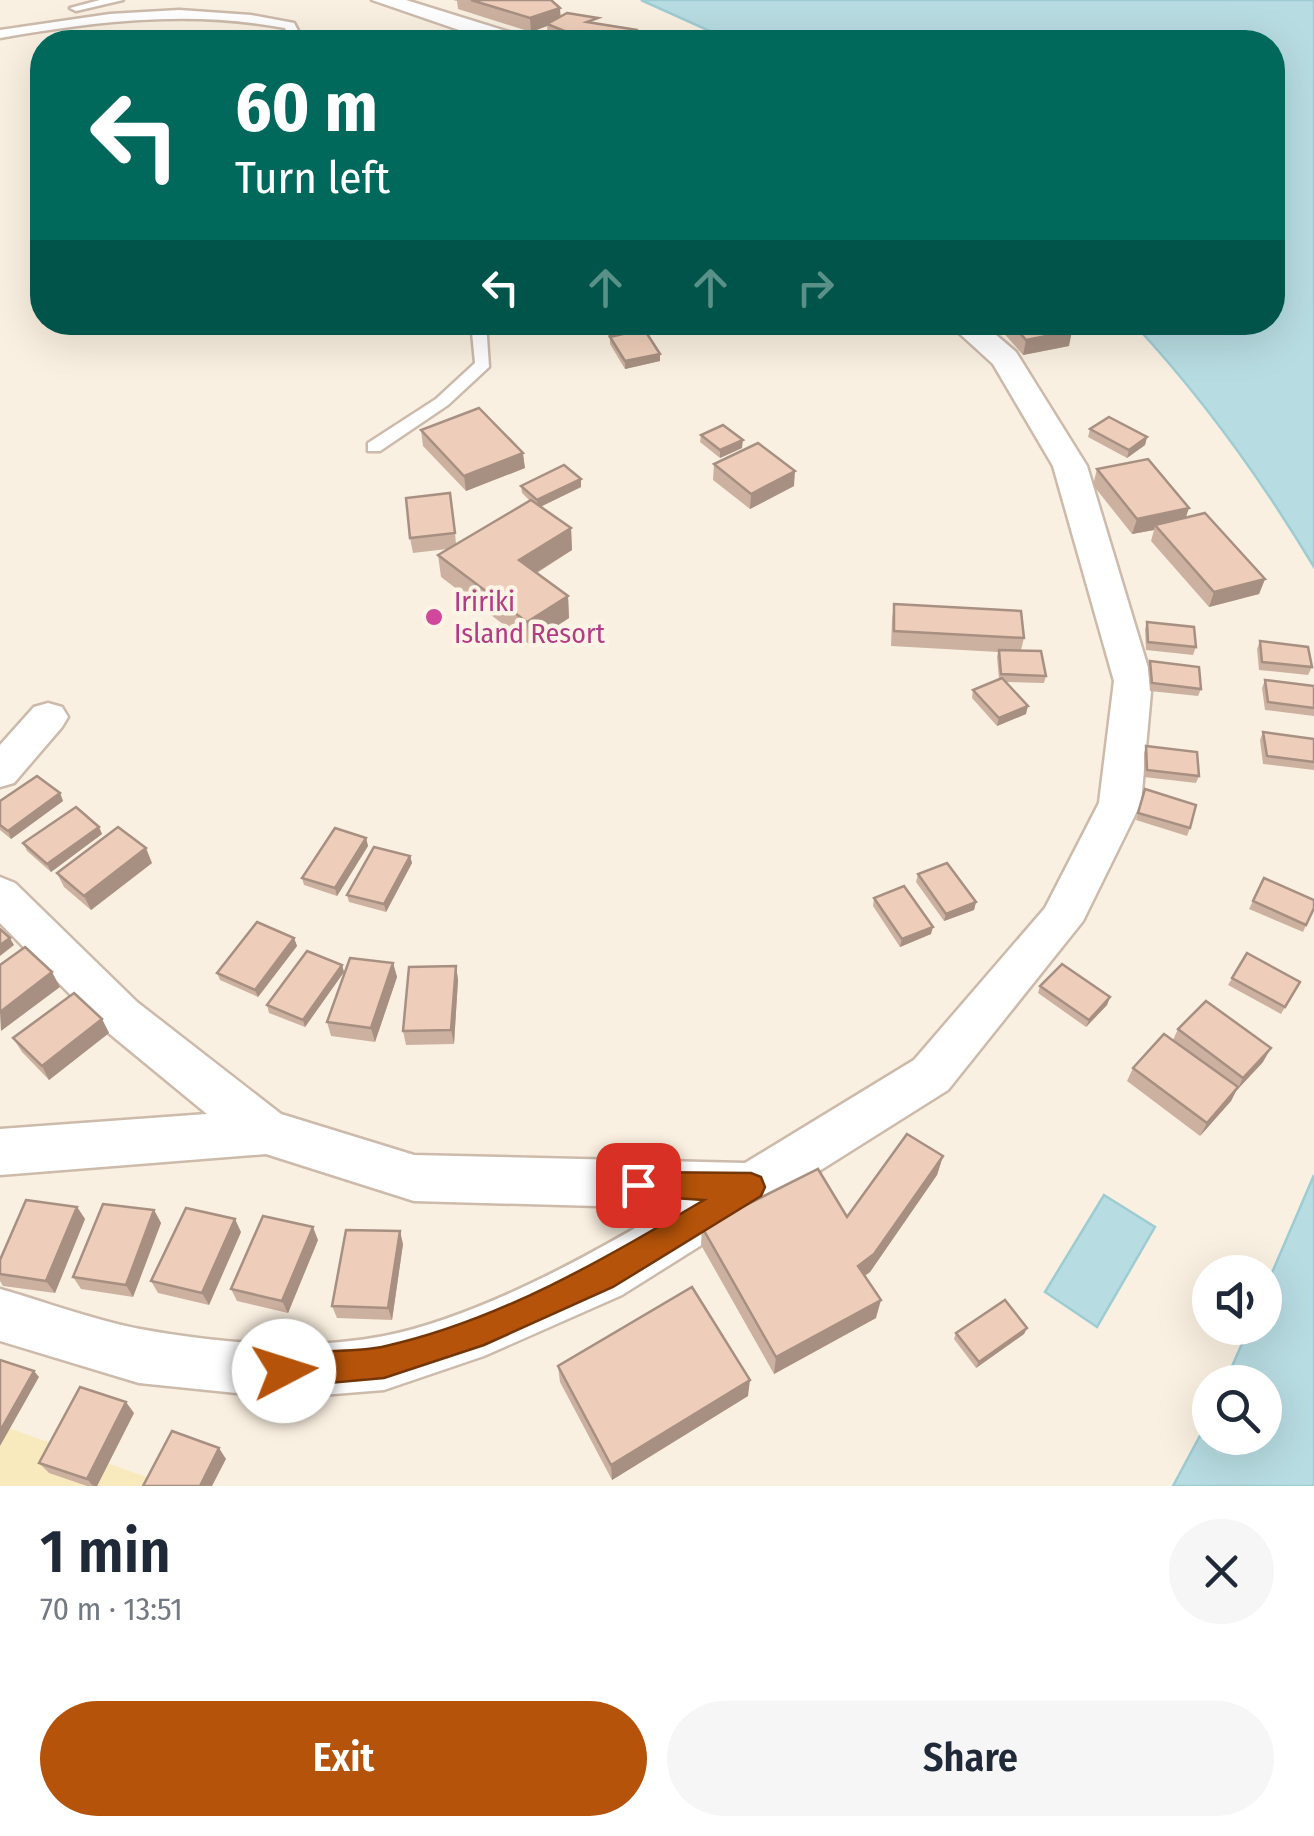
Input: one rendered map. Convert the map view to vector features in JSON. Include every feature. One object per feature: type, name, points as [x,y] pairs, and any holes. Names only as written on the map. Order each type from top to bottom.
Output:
[{"type":"street","points":[[383,0],[478,30]]},
{"type":"street","points":[[0,1315],[139,1356],[284,1371],[384,1362],[484,1330],[603,1277],[931,1075],[1061,921],[1120,803],[1133,681],[1070,466],[1004,359],[977,335]]},
{"type":"street","points":[[0,772],[48,718]]},
{"type":"street","points":[[0,895],[122,1016],[266,1132]]},
{"type":"street","points":[[0,1152],[266,1132],[414,1178],[751,1187]]},
{"type":"lane","points":[[0,20],[117,0]]},
{"type":"lane","points":[[0,34],[139,11],[217,13],[290,25],[292,30]]},
{"type":"lane","points":[[374,447],[442,402],[483,364],[480,335]]},
{"type":"sand","points":[[0,1425],[172,1486],[0,1486]]},
{"type":"water","points":[[641,0],[1314,0],[1314,567],[1230,440],[1144,335],[1285,335],[1285,30],[707,30]]},
{"type":"water","points":[[1314,1175],[1314,1486],[1173,1486],[1192,1451],[1192,1455],[1282,1455],[1282,1365],[1233,1365],[1241,1345],[1282,1345],[1280,1255]]},
{"type":"water","points":[[1104,1195],[1155,1227],[1097,1327],[1045,1292]]},
{"type":"building","points":[[471,0],[551,0],[560,8],[530,18]]},
{"type":"building","points":[[567,13],[598,18],[587,22],[637,30],[562,30],[547,24]]},
{"type":"building","points":[[648,335],[660,354],[625,361],[610,337]]},
{"type":"building","points":[[1022,335],[1052,335],[1026,340]]},
{"type":"building","points":[[479,408],[523,453],[464,476],[421,430]]},
{"type":"building","points":[[1109,417],[1147,437],[1129,450],[1090,429]]},
{"type":"building","points":[[723,425],[743,440],[720,450],[701,435]]},
{"type":"building","points":[[758,443],[795,471],[751,494],[714,464]]},
{"type":"building","points":[[1148,459],[1189,508],[1137,519],[1097,469]]},
{"type":"building","points":[[564,465],[581,479],[537,500],[521,486]]},
{"type":"building","points":[[450,493],[455,533],[410,538],[406,498]]},
{"type":"building","points":[[531,500],[571,528],[519,560],[568,596],[527,622],[438,555]]},
{"type":"building","points":[[1205,513],[1265,579],[1214,592],[1155,525]]},
{"type":"building","points":[[894,604],[1021,611],[1024,638],[894,631]]},
{"type":"building","points":[[1147,622],[1194,627],[1196,647],[1148,642]]},
{"type":"building","points":[[1260,641],[1308,647],[1312,667],[1262,662]]},
{"type":"building","points":[[999,650],[1041,651],[1046,676],[1001,674]]},
{"type":"building","points":[[1150,661],[1199,667],[1201,689],[1152,683]]},
{"type":"building","points":[[1002,678],[1028,706],[999,718],[973,690]]},
{"type":"building","points":[[1265,680],[1314,686],[1314,708],[1268,702]]},
{"type":"building","points":[[1263,732],[1314,739],[1314,762],[1267,756]]},
{"type":"building","points":[[1146,746],[1197,752],[1199,776],[1147,770]]},
{"type":"building","points":[[37,776],[60,793],[8,831],[0,825],[0,801]]},
{"type":"building","points":[[1145,789],[1196,805],[1190,828],[1138,813]]},
{"type":"building","points":[[76,807],[99,827],[47,864],[23,843]]},
{"type":"building","points":[[118,827],[146,848],[84,896],[57,873]]},
{"type":"building","points":[[335,828],[366,838],[335,888],[302,878]]},
{"type":"building","points":[[374,847],[410,856],[384,904],[347,895]]},
{"type":"building","points":[[947,863],[976,902],[946,914],[918,874]]},
{"type":"building","points":[[1264,878],[1314,900],[1306,925],[1253,901]]},
{"type":"building","points":[[904,886],[933,927],[902,939],[874,898]]},
{"type":"building","points":[[257,922],[294,938],[255,990],[217,973]]},
{"type":"building","points":[[0,929],[10,938],[0,945]]},
{"type":"building","points":[[25,947],[52,972],[0,1012],[0,965]]},
{"type":"building","points":[[307,951],[342,965],[303,1020],[267,1005]]},
{"type":"building","points":[[1247,953],[1300,982],[1285,1007],[1232,978]]},
{"type":"building","points":[[350,958],[393,963],[371,1028],[327,1022]]},
{"type":"building","points":[[1062,964],[1110,997],[1089,1020],[1040,986]]},
{"type":"building","points":[[456,966],[451,1030],[403,1031],[409,967]]},
{"type":"building","points":[[74,993],[102,1019],[42,1066],[13,1038]]},
{"type":"building","points":[[1206,1001],[1271,1048],[1243,1078],[1178,1029]]},
{"type":"building","points":[[1164,1034],[1238,1087],[1207,1123],[1133,1068]]},
{"type":"building","points":[[907,1134],[943,1156],[874,1254],[858,1266],[881,1300],[776,1357],[702,1227],[818,1169],[847,1217]]},
{"type":"building","points":[[26,1200],[77,1207],[46,1281],[0,1274],[0,1260]]},
{"type":"building","points":[[103,1204],[154,1210],[126,1285],[73,1277]]},
{"type":"building","points":[[186,1208],[235,1219],[202,1293],[151,1281]]},
{"type":"building","points":[[263,1216],[313,1227],[282,1301],[231,1289]]},
{"type":"building","points":[[346,1230],[400,1231],[388,1308],[332,1306]]},
{"type":"building","points":[[692,1287],[750,1380],[611,1465],[558,1366]]},
{"type":"building","points":[[1005,1300],[1027,1328],[979,1362],[956,1333]]},
{"type":"building","points":[[0,1360],[34,1371],[0,1431]]},
{"type":"building","points":[[80,1387],[126,1402],[87,1479],[39,1463]]},
{"type":"building","points":[[172,1431],[219,1448],[200,1486],[143,1486]]},
{"type":"place","name":"Iririki Island Resort","points":[[434,617]]},
{"type":"route","points":[[284,1371],[384,1362],[484,1330],[603,1277],[751,1187],[638,1185]]}]
